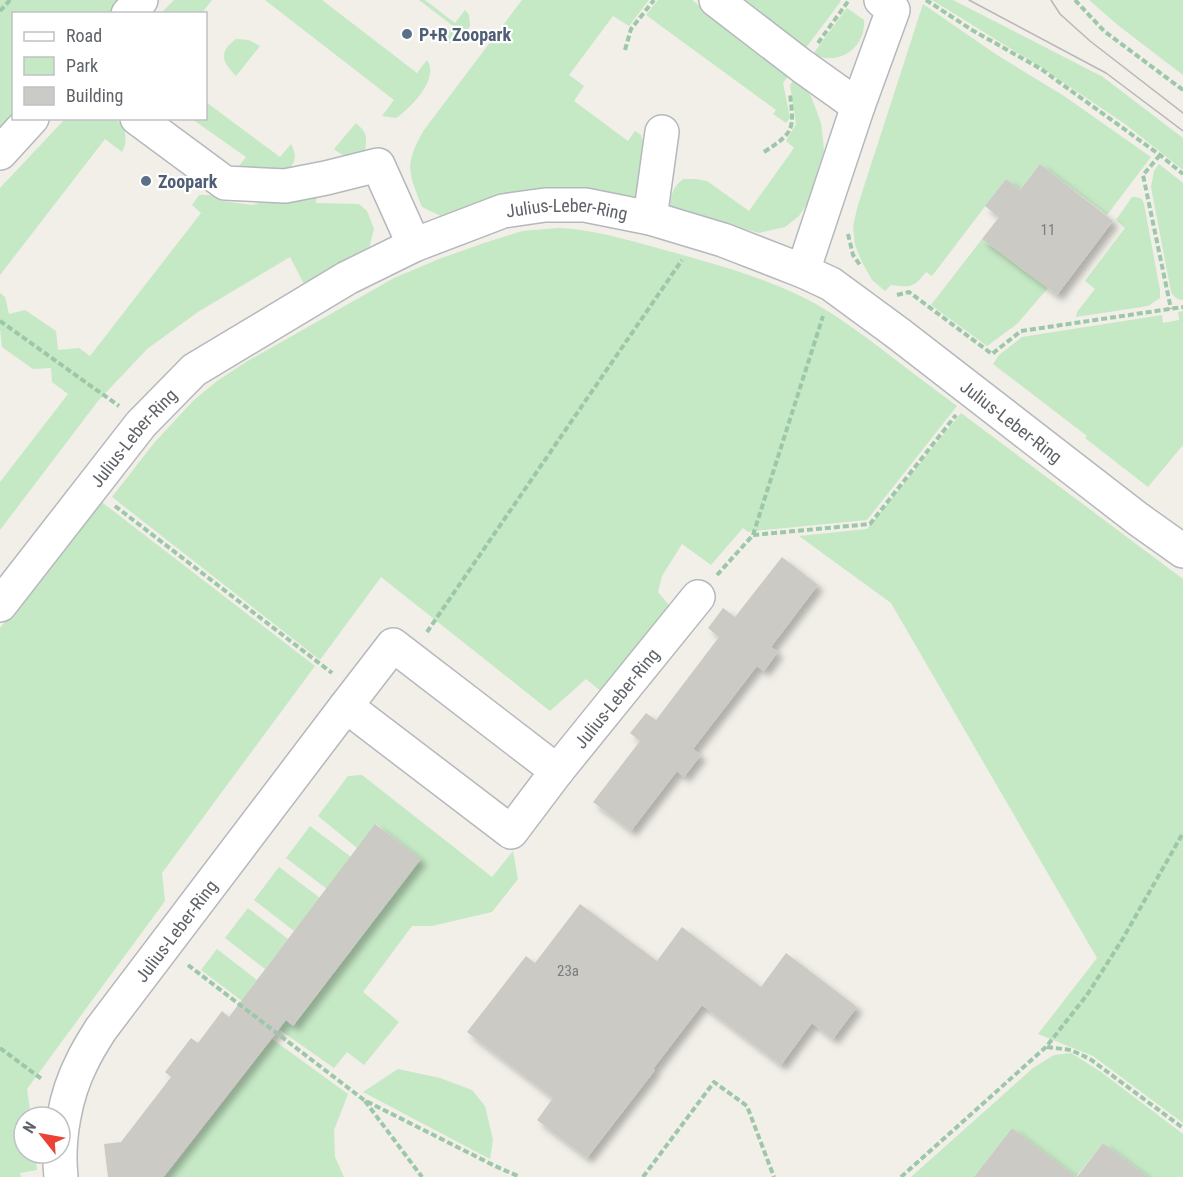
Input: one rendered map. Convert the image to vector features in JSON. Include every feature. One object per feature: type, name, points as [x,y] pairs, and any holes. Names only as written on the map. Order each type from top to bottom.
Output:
[{"type":"street","points":[[130,12],[141,0]]},
{"type":"street","points":[[716,0],[858,106]]},
{"type":"street","points":[[804,271],[858,106],[893,10],[881,0]]},
{"type":"street","points":[[0,153],[30,120]]},
{"type":"street","points":[[140,120],[225,183],[285,186],[378,165],[414,245]]},
{"type":"street","points":[[650,218],[662,132]]},
{"type":"street","name":"Julius-Leber-Ring","points":[[0,605],[141,424],[194,370],[347,278],[414,245],[502,211],[545,205],[585,206],[650,218],[723,240],[804,271],[831,284],[1183,551]]},
{"type":"street","name":"Julius-Leber-Ring","points":[[352,699],[511,832],[557,771],[698,597]]},
{"type":"street","name":"Julius-Leber-Ring","points":[[61,1177],[62,1131],[69,1096],[81,1063],[101,1029],[393,645],[557,771]]},
{"type":"path","points":[[0,11],[10,0]]},
{"type":"path","points":[[625,50],[631,29],[654,0]]},
{"type":"path","points":[[926,0],[972,30],[1041,69],[1183,174]]},
{"type":"path","points":[[1075,0],[1104,30],[1183,90]]},
{"type":"path","points":[[1160,155],[1143,175],[1171,309]]},
{"type":"path","points":[[848,231],[853,255],[865,273]]},
{"type":"path","points":[[410,658],[688,252]]},
{"type":"path","points":[[892,296],[909,292],[992,354],[1021,331],[1183,307]]},
{"type":"path","points":[[698,597],[753,535],[824,315]]},
{"type":"path","points":[[0,321],[107,396]]},
{"type":"path","points":[[753,535],[870,524],[957,414]]},
{"type":"path","points":[[92,488],[352,699]]},
{"type":"path","points":[[901,1177],[1046,1047],[1087,995],[1183,833]]},
{"type":"path","points":[[164,947],[364,1100],[520,1177]]},
{"type":"path","points":[[1046,1047],[1071,1050],[1090,1059],[1183,1128]]},
{"type":"path","points":[[0,1048],[41,1078]]},
{"type":"path","points":[[643,1177],[714,1082],[747,1106],[774,1177]]},
{"type":"path","points":[[364,1100],[422,1177]]},
{"type":"green space","points":[[0,0],[123,0],[112,12],[12,12],[12,119],[0,133]]},
{"type":"green space","points":[[174,0],[212,0],[203,12],[162,12]]},
{"type":"green space","points":[[265,0],[322,0],[417,73],[427,60],[430,75],[427,84],[416,100],[396,118],[382,116],[394,100]]},
{"type":"green space","points":[[419,0],[425,0],[455,23],[465,10],[469,15],[470,26],[456,42],[441,42],[453,26]]},
{"type":"green space","points":[[522,0],[649,0],[629,26],[613,16],[569,75],[584,86],[574,101],[628,141],[635,131],[641,135],[644,145],[644,190],[636,200],[443,217],[422,207],[411,176],[413,152],[424,130]]},
{"type":"green space","points":[[658,0],[692,0],[789,75],[783,83],[790,118],[786,123],[773,114],[776,110],[646,15]]},
{"type":"green space","points":[[739,0],[840,0],[841,1],[805,49]]},
{"type":"green space","points":[[932,0],[953,0],[1103,77],[1183,138],[1183,170],[1125,124],[1042,68]]},
{"type":"green space","points":[[1089,0],[1183,0],[1183,75],[1119,26]]},
{"type":"green space","points":[[923,4],[997,55],[1064,96],[1151,157],[1107,215],[1040,164],[1020,190],[1006,179],[932,276],[926,272],[911,286],[891,285],[885,291],[872,280],[862,262],[855,245],[853,226]]},
{"type":"green space","points":[[847,8],[864,20],[860,39],[855,46],[849,52],[832,58],[813,54]]},
{"type":"green space","points":[[236,39],[249,40],[260,46],[236,76],[225,62],[224,53]]},
{"type":"green space","points":[[795,78],[811,96],[821,123],[824,150],[808,202],[799,216],[785,227],[759,233],[670,209],[676,186],[683,179],[695,179],[707,181],[749,211],[794,148],[786,141],[796,124],[790,85]]},
{"type":"green space","points":[[207,103],[280,157],[291,144],[295,159],[287,171],[235,171],[246,157],[193,120],[207,120]]},
{"type":"green space","points":[[64,120],[116,120],[124,129],[126,138],[122,152],[105,139],[0,275],[0,188]]},
{"type":"green space","points":[[356,123],[365,135],[365,150],[353,156],[346,156],[334,149]]},
{"type":"green space","points":[[1159,164],[1183,183],[1183,300],[1176,298],[1171,292],[1151,187],[1154,171]]},
{"type":"green space","points":[[317,194],[316,203],[359,204],[367,211],[374,229],[369,248],[304,284],[290,257],[198,312],[147,349],[98,401],[0,530],[0,482],[68,394],[52,382],[51,368],[33,369],[2,347],[0,293],[5,297],[9,314],[25,310],[56,331],[58,350],[79,348],[90,356],[201,213],[192,205],[199,195],[212,195],[223,201],[252,205],[278,198]]},
{"type":"green space","points":[[1132,197],[1142,199],[1144,204],[1160,298],[1148,306],[1076,317],[1077,312],[1095,289],[1085,281],[1125,228],[1116,220]]},
{"type":"green space","points":[[558,228],[623,239],[740,272],[779,286],[816,304],[851,326],[957,406],[867,520],[748,532],[743,528],[711,565],[682,544],[662,576],[658,592],[669,605],[603,693],[586,679],[550,711],[381,577],[320,660],[112,497],[154,443],[194,400],[246,362],[394,278],[439,259],[522,231]]},
{"type":"green space","points":[[982,239],[1048,288],[1017,324],[987,346],[931,305]]},
{"type":"green space","points":[[1183,311],[1183,445],[1148,487],[1085,438],[1087,436],[993,364],[999,355],[1022,337],[1162,315],[1163,323],[1179,320],[1178,312]]},
{"type":"green space","points":[[961,413],[1183,579],[1183,1123],[1093,1056],[1038,1034],[1097,958],[891,603],[799,536],[867,529]]},
{"type":"green space","points":[[99,500],[315,666],[162,873],[165,901],[27,1089],[29,1105],[12,1105],[12,1165],[36,1165],[37,1170],[20,1173],[21,1177],[0,1177],[0,628]]},
{"type":"green space","points":[[362,775],[492,877],[513,851],[518,879],[492,912],[432,926],[412,926],[363,992],[399,1022],[364,1065],[347,1052],[334,1068],[201,970],[217,949],[257,980],[249,991],[294,1025],[420,859],[376,824],[357,848],[318,816],[348,776]]},
{"type":"green space","points":[[310,826],[351,857],[327,889],[286,858]]},
{"type":"green space","points":[[279,867],[320,898],[294,931],[254,900]]},
{"type":"green space","points":[[248,908],[288,939],[265,969],[225,938]]},
{"type":"green space","points":[[272,1039],[348,1094],[334,1130],[335,1157],[344,1177],[165,1177]]},
{"type":"green space","points":[[1071,1053],[1101,1072],[1183,1134],[1183,1177],[1148,1177],[1103,1143],[1076,1177],[1012,1128],[974,1177],[911,1177],[1033,1068],[1054,1055]]},
{"type":"green space","points":[[398,1069],[440,1078],[472,1090],[485,1106],[493,1140],[490,1159],[363,1092]]},
{"type":"building","points":[[1040,164],[1113,221],[1057,295],[982,239],[999,217],[985,206],[1006,179],[1020,190]]},
{"type":"building","points":[[782,557],[818,585],[771,647],[778,652],[764,671],[757,666],[693,749],[701,755],[684,777],[677,771],[631,831],[593,802],[640,741],[630,733],[646,713],[656,720],[719,637],[708,628],[723,608],[735,617]]},
{"type":"building","points":[[375,824],[421,859],[293,1026],[286,1020],[163,1177],[108,1177],[104,1144],[121,1142],[171,1077],[165,1072],[191,1038],[198,1043],[222,1011],[229,1017]]},
{"type":"building","points":[[580,904],[657,961],[682,927],[761,987],[786,953],[857,1007],[833,1039],[812,1023],[781,1065],[702,1005],[587,1158],[537,1120],[553,1098],[467,1032],[526,956],[535,963]]},
{"type":"building","points":[[1012,1128],[1076,1177],[974,1177]]},
{"type":"building","points":[[1103,1143],[1148,1177],[1077,1177]]},
{"type":"tram line","points":[[969,0],[1106,73],[1183,131]]},
{"type":"tram line","points":[[1051,0],[1060,14],[1090,41],[1183,113]]},
{"type":"place","name":"P+R Zoopark","points":[[407,34]]},
{"type":"place","name":"Zoopark","points":[[146,181]]}]
